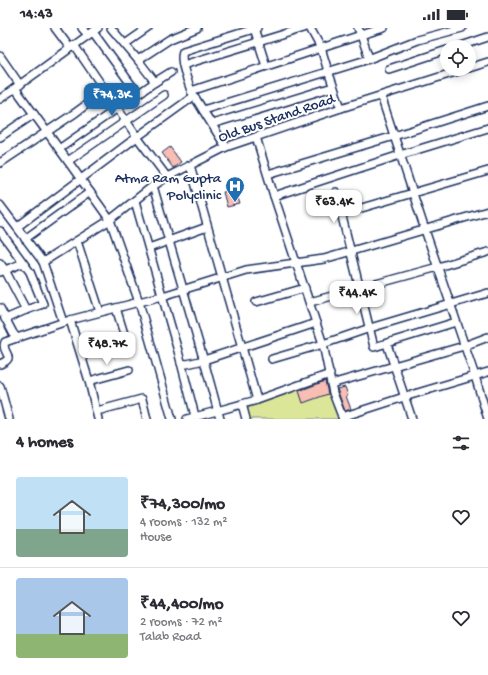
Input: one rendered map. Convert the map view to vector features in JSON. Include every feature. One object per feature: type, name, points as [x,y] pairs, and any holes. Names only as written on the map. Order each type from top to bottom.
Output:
[{"type":"street","points":[[55,28],[72,47],[167,177]]},
{"type":"street","points":[[82,28],[93,32],[138,94]]},
{"type":"street","points":[[111,28],[155,82]]},
{"type":"street","points":[[125,44],[148,28]]},
{"type":"street","points":[[138,60],[170,39],[197,28]]},
{"type":"street","points":[[226,147],[193,94],[183,65],[183,51],[255,28],[266,66]]},
{"type":"street","points":[[183,65],[304,28]]},
{"type":"street","points":[[310,28],[321,48],[342,108]]},
{"type":"street","points":[[17,227],[193,94],[266,66],[321,48],[360,31],[384,28]]},
{"type":"street","points":[[203,110],[369,58],[417,40],[462,28]]},
{"type":"street","points":[[360,31],[369,58]]},
{"type":"street","points":[[1,97],[18,87],[93,32]]},
{"type":"street","points":[[476,41],[488,37]]},
{"type":"street","points":[[389,69],[440,52]]},
{"type":"street","points":[[0,56],[34,114],[110,220],[139,302],[172,419]]},
{"type":"street","points":[[476,66],[488,62]]},
{"type":"street","points":[[59,149],[171,72]]},
{"type":"street","name":"Old Bus Stand Road","points":[[43,262],[110,220],[134,200],[167,177],[226,147],[444,76]]},
{"type":"street","points":[[212,124],[334,86]]},
{"type":"street","points":[[0,163],[48,132],[105,91]]},
{"type":"street","points":[[68,162],[164,95]]},
{"type":"street","points":[[381,96],[464,346],[476,376],[488,419]]},
{"type":"street","points":[[268,174],[488,106]]},
{"type":"street","points":[[0,137],[34,114]]},
{"type":"street","points":[[274,196],[488,128]]},
{"type":"street","points":[[256,137],[274,196],[324,344],[333,393],[342,418],[404,397],[488,372]]},
{"type":"street","points":[[190,165],[257,400]]},
{"type":"street","points":[[341,214],[487,171],[488,179]]},
{"type":"street","points":[[153,186],[204,360],[218,415]]},
{"type":"street","points":[[25,239],[90,192]]},
{"type":"street","points":[[336,192],[374,347],[456,322]]},
{"type":"street","points":[[134,200],[149,248],[195,416]]},
{"type":"street","points":[[0,204],[43,262],[89,381],[98,419]]},
{"type":"street","points":[[0,364],[6,362],[8,358],[2,348],[5,342],[66,321],[162,296],[246,270],[324,259],[488,211]]},
{"type":"street","points":[[149,248],[207,227]]},
{"type":"street","points":[[0,231],[30,272],[43,304],[5,318]]},
{"type":"street","points":[[77,241],[100,312]]},
{"type":"street","points":[[310,302],[488,252]]},
{"type":"street","points":[[0,263],[3,271],[26,310]]},
{"type":"street","points":[[3,271],[23,263]]},
{"type":"street","points":[[256,302],[305,288]]},
{"type":"street","points":[[272,359],[488,293]]},
{"type":"street","points":[[0,308],[13,333],[18,338]]},
{"type":"street","points":[[116,308],[129,350]]},
{"type":"street","points":[[181,363],[187,364],[204,360],[316,323]]},
{"type":"street","points":[[332,384],[464,346],[488,337]]},
{"type":"street","points":[[387,344],[412,419]]},
{"type":"street","points":[[89,381],[129,370]]},
{"type":"street","points":[[187,419],[195,416],[218,415],[242,404],[330,374]]},
{"type":"street","points":[[0,386],[9,419]]},
{"type":"street","points":[[97,411],[142,399],[147,419]]},
{"type":"street","points":[[242,404],[246,419]]},
{"type":"green space","points":[[328,379],[340,419],[248,419],[245,409]]},
{"type":"building","points":[[170,147],[181,162],[173,168],[162,153]]},
{"type":"building","points":[[235,189],[240,204],[227,207],[223,192]]},
{"type":"building","points":[[325,381],[328,394],[303,403],[299,391]]},
{"type":"building","points":[[345,387],[348,395],[346,396],[351,409],[345,411],[337,389]]},
{"type":"place","name":"Atma Ram Gupta Polyclinic","points":[[235,203]]}]
